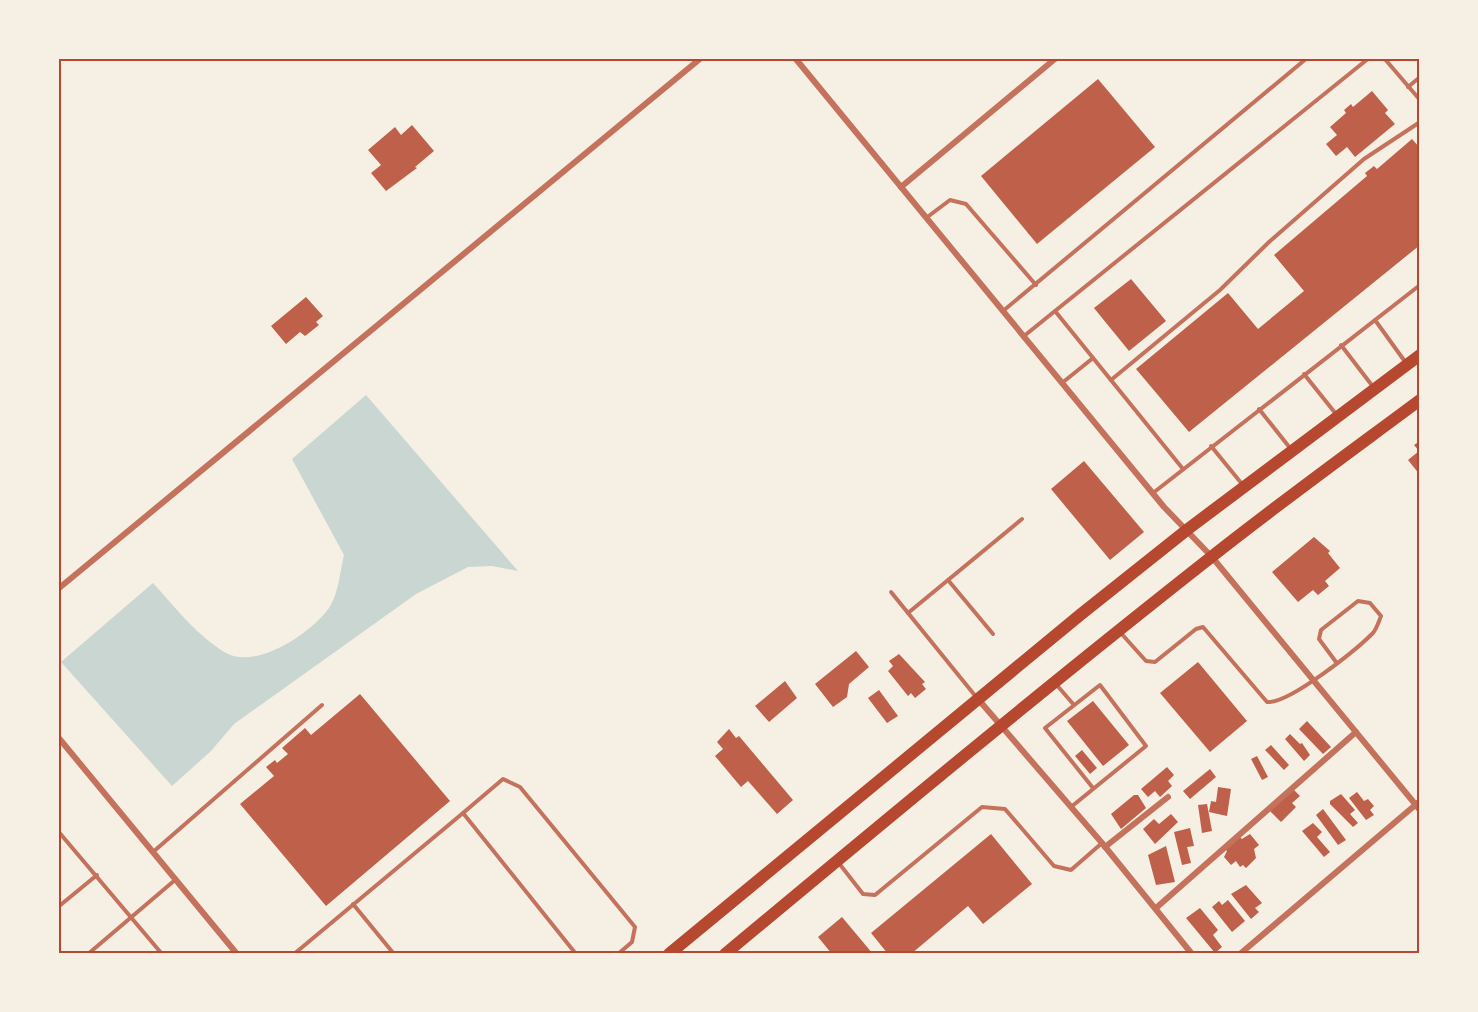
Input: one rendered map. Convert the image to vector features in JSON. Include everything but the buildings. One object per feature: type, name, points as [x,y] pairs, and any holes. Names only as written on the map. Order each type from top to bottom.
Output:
[{"type":"main road","points":[[669,954],[977,699],[1188,530],[1419,355]]},
{"type":"main road","points":[[731,952],[837,861],[1118,631],[1212,556],[1419,400]]},
{"type":"street","points":[[58,589],[701,58]]},
{"type":"street","points":[[795,58],[1153,493],[1212,556],[1313,681],[1418,805],[1240,954]]},
{"type":"street","points":[[901,187],[1056,58]]},
{"type":"street","points":[[977,699],[1104,845],[1192,954]]},
{"type":"street","points":[[1156,908],[1356,732]]},
{"type":"street","points":[[58,737],[237,954]]},
{"type":"street","points":[[1104,845],[1168,797]]},
{"type":"lane","points":[[1003,311],[1306,58]]},
{"type":"lane","points":[[1024,336],[1369,58]]},
{"type":"lane","points":[[1384,58],[1419,100]]},
{"type":"lane","points":[[1408,87],[1419,78]]},
{"type":"lane","points":[[1111,380],[1220,290],[1269,242],[1364,159],[1419,122]]},
{"type":"lane","points":[[927,218],[950,200],[966,204],[1036,285]]},
{"type":"lane","points":[[1153,493],[1419,285]]},
{"type":"lane","points":[[1055,310],[1183,469]]},
{"type":"lane","points":[[1374,320],[1407,364]]},
{"type":"lane","points":[[1341,345],[1375,389]]},
{"type":"lane","points":[[1062,383],[1093,358]]},
{"type":"lane","points":[[1304,374],[1338,417]]},
{"type":"lane","points":[[1259,409],[1293,451]]},
{"type":"lane","points":[[1212,446],[1244,487]]},
{"type":"lane","points":[[909,613],[1022,519]]},
{"type":"lane","points":[[948,580],[993,634]]},
{"type":"lane","points":[[891,592],[977,699]]},
{"type":"lane","points":[[1118,631],[1146,661],[1155,662],[1197,629],[1203,627],[1266,702],[1284,699],[1313,681],[1374,632],[1382,616],[1371,603],[1358,601],[1321,630],[1319,639],[1336,662]]},
{"type":"lane","points":[[1055,682],[1074,705]]},
{"type":"lane","points":[[1070,807],[1146,746],[1100,685],[1045,728],[1093,788]]},
{"type":"lane","points":[[153,852],[322,705]]},
{"type":"lane","points":[[294,954],[504,779],[520,787],[635,927],[632,942],[618,954]]},
{"type":"lane","points":[[837,861],[863,894],[875,895],[982,807],[1005,808],[1054,866],[1071,870],[1104,845]]},
{"type":"lane","points":[[462,813],[576,954]]},
{"type":"lane","points":[[58,831],[162,954]]},
{"type":"lane","points":[[58,907],[97,876]]},
{"type":"lane","points":[[88,954],[176,879]]},
{"type":"lane","points":[[353,904],[394,954]]},
{"type":"shaded area","points":[[366,395],[518,571],[492,566],[468,567],[416,594],[234,724],[211,751],[172,786],[61,662],[153,583],[205,638],[226,653],[239,657],[253,657],[267,653],[297,638],[310,628],[321,618],[332,602],[344,555],[292,459]]}]
